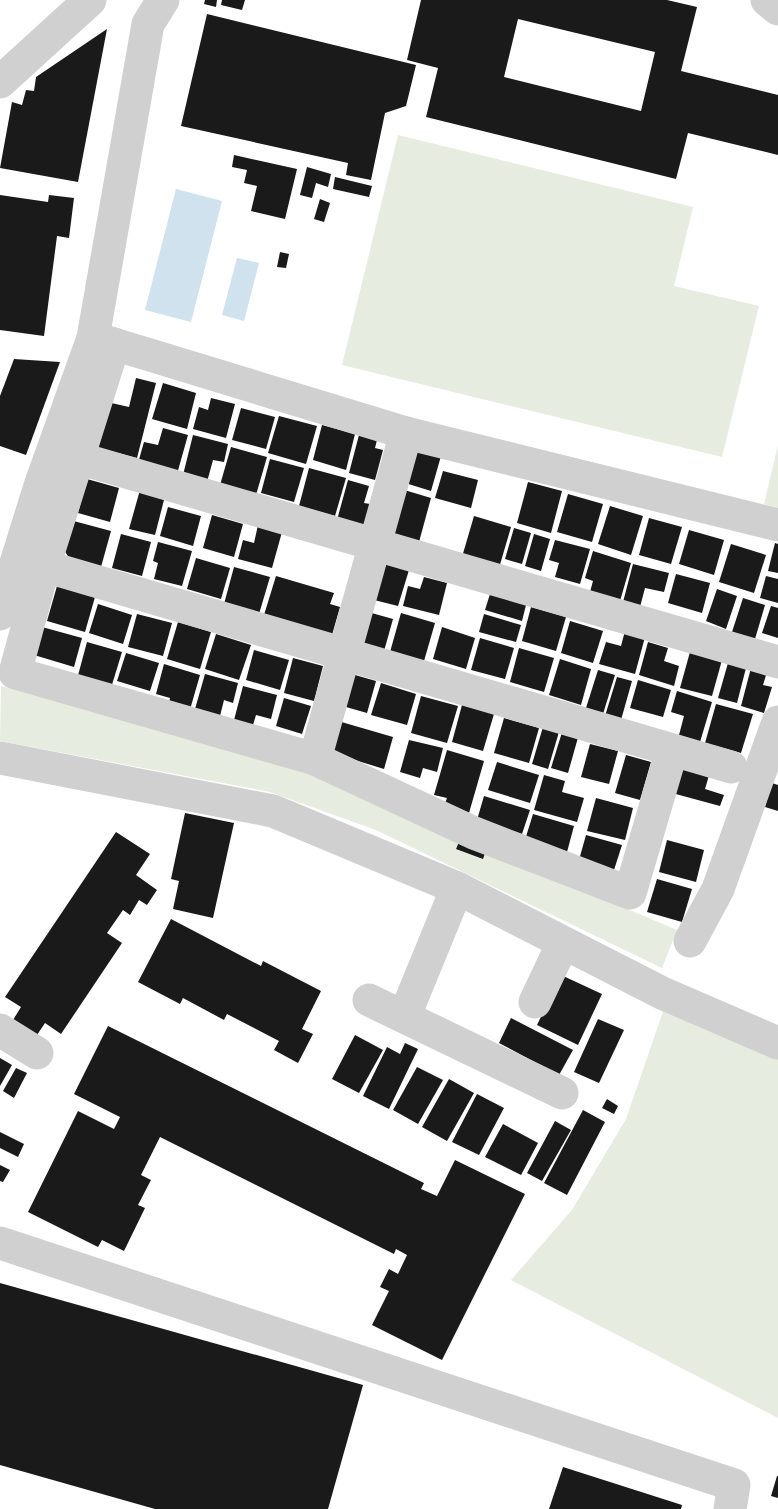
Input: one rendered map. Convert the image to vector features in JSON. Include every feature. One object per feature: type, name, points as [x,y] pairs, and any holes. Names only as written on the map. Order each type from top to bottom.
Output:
[{"type":"street","points":[[0,82],[90,0]]},
{"type":"street","points":[[163,0],[148,24],[104,341],[78,458],[44,566],[15,673],[315,759],[474,833],[630,893],[672,750]]},
{"type":"street","points":[[767,0],[778,9]]},
{"type":"street","points":[[104,341],[406,434],[778,525]]},
{"type":"street","points":[[0,614],[41,483],[104,341]]},
{"type":"street","points":[[315,759],[406,434]]},
{"type":"street","points":[[78,458],[778,662]]},
{"type":"street","points":[[44,566],[731,767]]},
{"type":"street","points":[[690,940],[718,889],[772,763],[778,722]]},
{"type":"street","points":[[0,758],[273,811],[457,888],[662,993],[778,1043]]},
{"type":"street","points":[[405,1015],[457,888]]},
{"type":"street","points":[[535,1002],[564,944]]},
{"type":"street","points":[[369,1000],[405,1015],[562,1093]]},
{"type":"street","points":[[0,1030],[37,1053]]},
{"type":"street","points":[[0,1243],[734,1485],[729,1509]]},
{"type":"shaded area","points":[[398,135],[693,207],[674,286],[759,306],[722,457],[342,365]]},
{"type":"shaded area","points":[[778,445],[778,508],[764,504]]},
{"type":"shaded area","points":[[1,686],[309,774],[677,930],[662,968],[376,830],[270,792],[0,741]]},
{"type":"shaded area","points":[[665,1006],[778,1055],[778,1418],[511,1280],[572,1210],[626,1119]]},
{"type":"water","points":[[176,189],[222,201],[191,322],[145,310]]},
{"type":"water","points":[[237,258],[259,263],[244,321],[222,315]]},
{"type":"building","points":[[205,0],[217,0],[216,7],[204,4]]},
{"type":"building","points":[[222,0],[245,0],[242,10],[221,5]]},
{"type":"building","points":[[421,0],[667,0],[697,7],[681,71],[778,95],[778,155],[688,133],[676,179],[426,117],[438,68],[407,60]],"holes":[[[518,19],[655,52],[641,111],[504,77]]]},
{"type":"building","points":[[207,14],[416,65],[406,106],[385,113],[371,180],[346,175],[348,163],[181,126]]},
{"type":"building","points":[[107,29],[78,182],[0,168],[12,102],[22,105],[26,90],[34,91],[36,77]]},
{"type":"building","points":[[234,155],[297,169],[285,219],[251,211],[257,186],[244,183],[247,170],[232,167]]},
{"type":"building","points":[[307,167],[331,174],[328,187],[316,183],[312,198],[300,195]]},
{"type":"building","points":[[335,177],[372,186],[369,197],[333,189]]},
{"type":"building","points":[[0,195],[48,202],[49,195],[74,198],[69,238],[57,236],[44,336],[0,330]]},
{"type":"building","points":[[320,199],[330,203],[324,222],[314,219]]},
{"type":"building","points":[[280,252],[289,254],[286,268],[277,267]]},
{"type":"building","points":[[14,359],[60,362],[26,455],[0,446],[0,396]]},
{"type":"building","points":[[136,378],[156,383],[137,458],[95,447],[107,402],[129,407]]},
{"type":"building","points":[[163,383],[196,393],[187,429],[152,419]]},
{"type":"building","points":[[211,398],[235,404],[226,438],[193,429],[199,407],[208,410]]},
{"type":"building","points":[[241,408],[275,417],[266,449],[232,440]]},
{"type":"building","points":[[279,416],[317,426],[306,464],[268,453]]},
{"type":"building","points":[[322,425],[355,434],[346,470],[313,460]]},
{"type":"building","points":[[163,428],[188,435],[177,474],[138,463],[144,442],[158,445]]},
{"type":"building","points":[[193,435],[228,444],[224,462],[213,460],[207,482],[183,475]]},
{"type":"building","points":[[359,435],[377,440],[375,448],[383,450],[375,480],[349,473]]},
{"type":"building","points":[[231,447],[267,457],[256,495],[220,485]]},
{"type":"building","points":[[411,448],[441,456],[431,491],[402,482]]},
{"type":"building","points":[[270,459],[304,468],[294,502],[261,493]]},
{"type":"building","points":[[309,468],[346,478],[335,516],[299,506]]},
{"type":"building","points":[[443,471],[478,480],[471,508],[435,498]]},
{"type":"building","points":[[87,479],[119,488],[110,522],[78,513]]},
{"type":"building","points":[[348,480],[369,486],[364,503],[370,504],[364,527],[337,520]]},
{"type":"building","points":[[528,482],[562,491],[551,533],[517,523]]},
{"type":"building","points":[[401,489],[431,498],[419,542],[389,534]]},
{"type":"building","points":[[140,490],[165,496],[155,535],[129,529]]},
{"type":"building","points":[[568,494],[603,504],[592,542],[557,532]]},
{"type":"building","points":[[610,506],[643,516],[631,555],[598,544]]},
{"type":"building","points":[[168,507],[201,516],[193,546],[160,536]]},
{"type":"building","points":[[212,515],[243,524],[234,557],[203,548]]},
{"type":"building","points":[[474,516],[511,527],[499,568],[462,557]]},
{"type":"building","points":[[649,518],[682,527],[671,564],[639,555]]},
{"type":"building","points":[[70,520],[111,531],[101,567],[70,559],[63,549]]},
{"type":"building","points":[[258,525],[282,532],[272,568],[238,559],[243,540],[254,543]]},
{"type":"building","points":[[514,528],[531,533],[522,564],[505,559]]},
{"type":"building","points":[[689,530],[724,540],[714,575],[679,564]]},
{"type":"building","points":[[121,534],[151,542],[142,576],[112,568]]},
{"type":"building","points":[[534,534],[550,539],[541,571],[525,566]]},
{"type":"building","points":[[555,540],[590,549],[580,584],[555,577],[559,563],[549,560]]},
{"type":"building","points":[[158,542],[192,551],[182,586],[154,579],[158,563],[153,561]]},
{"type":"building","points":[[775,543],[778,544],[778,573],[768,571]]},
{"type":"building","points":[[731,544],[766,555],[754,593],[719,582]]},
{"type":"building","points":[[593,551],[631,563],[620,601],[590,592],[593,581],[585,578]]},
{"type":"building","points":[[196,558],[230,568],[221,599],[187,589]]},
{"type":"building","points":[[380,562],[409,570],[398,606],[370,599]]},
{"type":"building","points":[[633,564],[669,573],[664,592],[645,588],[640,607],[623,602]]},
{"type":"building","points":[[234,567],[270,577],[259,614],[224,604]]},
{"type":"building","points":[[676,574],[710,583],[702,613],[668,603]]},
{"type":"building","points":[[276,576],[334,593],[330,604],[340,607],[332,635],[264,615]]},
{"type":"building","points":[[766,576],[778,579],[778,603],[760,598]]},
{"type":"building","points":[[424,577],[447,583],[439,615],[403,606],[408,586],[420,589]]},
{"type":"building","points":[[57,586],[95,597],[85,632],[47,621]]},
{"type":"building","points":[[717,589],[737,596],[726,629],[706,621]]},
{"type":"building","points":[[490,594],[526,605],[522,621],[485,610]]},
{"type":"building","points":[[743,598],[765,605],[755,639],[732,632]]},
{"type":"building","points":[[98,604],[132,615],[123,644],[89,633]]},
{"type":"building","points":[[771,606],[778,608],[778,638],[762,633]]},
{"type":"building","points":[[531,607],[566,617],[556,651],[522,641]]},
{"type":"building","points":[[368,612],[393,619],[384,651],[359,644]]},
{"type":"building","points":[[401,613],[435,623],[424,661],[390,652]]},
{"type":"building","points":[[137,614],[172,623],[163,656],[128,647]]},
{"type":"building","points":[[484,614],[521,625],[516,642],[479,632]]},
{"type":"building","points":[[570,621],[603,631],[593,663],[561,653]]},
{"type":"building","points":[[178,622],[211,632],[200,669],[167,659]]},
{"type":"building","points":[[42,627],[82,638],[74,667],[34,655]]},
{"type":"building","points":[[442,627],[475,638],[466,669],[433,659]]},
{"type":"building","points":[[625,631],[645,637],[635,674],[599,664],[606,642],[621,646]]},
{"type":"building","points":[[216,634],[251,645],[239,680],[205,669]]},
{"type":"building","points":[[480,638],[514,648],[505,679],[471,670]]},
{"type":"building","points":[[87,642],[122,652],[111,688],[77,679]]},
{"type":"building","points":[[648,642],[668,648],[664,661],[679,666],[674,686],[639,675]]},
{"type":"building","points":[[519,648],[554,658],[544,692],[510,682]]},
{"type":"building","points":[[254,650],[289,660],[280,690],[246,680]]},
{"type":"building","points":[[690,652],[722,660],[712,696],[680,688]]},
{"type":"building","points":[[126,653],[159,663],[150,691],[117,681]]},
{"type":"building","points":[[293,658],[323,666],[314,701],[284,693]]},
{"type":"building","points":[[560,659],[591,669],[581,705],[549,695]]},
{"type":"building","points":[[728,663],[746,668],[737,703],[718,698]]},
{"type":"building","points":[[164,664],[200,675],[189,713],[168,706],[170,698],[156,694]]},
{"type":"building","points":[[751,668],[767,672],[763,685],[772,687],[764,713],[741,706]]},
{"type":"building","points":[[598,670],[615,675],[603,714],[586,708]]},
{"type":"building","points":[[348,673],[376,681],[367,713],[339,705]]},
{"type":"building","points":[[205,674],[238,683],[233,703],[224,700],[220,716],[195,709]]},
{"type":"building","points":[[617,677],[632,681],[621,720],[605,716]]},
{"type":"building","points":[[638,680],[671,690],[663,717],[630,708]]},
{"type":"building","points":[[381,683],[416,694],[407,725],[371,715]]},
{"type":"building","points":[[243,686],[277,695],[271,719],[256,715],[253,725],[234,720]]},
{"type":"building","points":[[677,691],[712,702],[700,742],[679,735],[684,716],[671,712]]},
{"type":"building","points":[[421,696],[458,706],[447,743],[411,733]]},
{"type":"building","points":[[284,698],[311,706],[302,734],[276,726]]},
{"type":"building","points":[[716,704],[753,714],[741,753],[705,743]]},
{"type":"building","points":[[462,705],[494,714],[483,751],[452,742]]},
{"type":"building","points":[[504,718],[539,728],[529,763],[494,753]]},
{"type":"building","points":[[338,721],[393,737],[384,769],[329,752]]},
{"type":"building","points":[[543,727],[559,732],[548,769],[532,764]]},
{"type":"building","points":[[563,729],[579,734],[568,773],[551,768]]},
{"type":"building","points":[[409,740],[443,748],[437,772],[423,768],[420,778],[400,772]]},
{"type":"building","points":[[590,744],[618,751],[609,784],[581,777]]},
{"type":"building","points":[[447,750],[484,761],[469,813],[444,806],[447,798],[434,795]]},
{"type":"building","points":[[626,755],[651,762],[640,800],[615,793]]},
{"type":"building","points":[[497,762],[539,775],[530,803],[488,790]]},
{"type":"building","points":[[681,764],[710,772],[705,789],[724,795],[720,806],[672,793]]},
{"type":"building","points":[[544,775],[565,781],[562,792],[584,798],[577,822],[534,810]]},
{"type":"building","points":[[772,783],[778,785],[778,811],[765,807]]},
{"type":"building","points":[[484,796],[530,810],[522,834],[477,820]]},
{"type":"building","points":[[596,798],[633,808],[625,840],[587,831]]},
{"type":"building","points":[[185,813],[234,823],[213,918],[173,909],[179,881],[171,879]]},
{"type":"building","points":[[533,814],[574,826],[567,852],[525,840]]},
{"type":"building","points":[[116,832],[150,854],[136,875],[157,890],[147,905],[139,900],[130,915],[123,910],[107,933],[122,943],[61,1034],[45,1023],[37,1035],[13,1020],[21,1007],[5,997]]},
{"type":"building","points":[[462,835],[488,845],[483,859],[456,849]]},
{"type":"building","points":[[586,835],[622,845],[614,870],[579,860]]},
{"type":"building","points":[[667,840],[704,850],[696,882],[659,872]]},
{"type":"building","points":[[657,879],[692,889],[682,922],[647,912]]},
{"type":"building","points":[[171,919],[261,966],[263,961],[321,991],[302,1029],[313,1034],[298,1063],[274,1050],[279,1041],[227,1014],[224,1020],[183,998],[180,1004],[138,982]]},
{"type":"building","points":[[561,975],[602,994],[578,1045],[537,1025]]},
{"type":"building","points":[[511,1018],[573,1050],[559,1075],[499,1043]]},
{"type":"building","points":[[598,1019],[624,1030],[599,1083],[574,1072]]},
{"type":"building","points":[[108,1026],[424,1183],[421,1189],[437,1196],[455,1160],[525,1194],[442,1360],[372,1325],[389,1291],[380,1287],[389,1269],[398,1274],[407,1255],[396,1249],[394,1254],[160,1137],[141,1175],[151,1180],[138,1205],[145,1208],[124,1251],[102,1240],[98,1247],[28,1212],[78,1111],[114,1129],[120,1117],[74,1094]]},
{"type":"building","points":[[355,1035],[383,1050],[359,1093],[332,1079]]},
{"type":"building","points":[[405,1043],[418,1049],[389,1109],[363,1096],[387,1047],[400,1054]]},
{"type":"building","points":[[0,1058],[12,1065],[0,1086]]},
{"type":"building","points":[[417,1067],[443,1080],[418,1124],[393,1110]]},
{"type":"building","points":[[16,1068],[27,1073],[14,1098],[3,1091]]},
{"type":"building","points":[[449,1079],[474,1093],[447,1141],[422,1127]]},
{"type":"building","points":[[477,1094],[504,1108],[479,1155],[452,1142]]},
{"type":"building","points":[[607,1099],[618,1106],[614,1114],[602,1108]]},
{"type":"building","points":[[583,1110],[605,1122],[567,1195],[544,1183]]},
{"type":"building","points":[[555,1121],[571,1130],[542,1181],[527,1173]]},
{"type":"building","points":[[503,1124],[538,1143],[521,1175],[485,1157]]},
{"type":"building","points":[[0,1132],[24,1144],[18,1157],[0,1148]]},
{"type":"building","points":[[0,1165],[10,1170],[3,1182],[0,1181]]},
{"type":"building","points":[[0,1283],[363,1385],[328,1509],[155,1509],[0,1465]]},
{"type":"building","points":[[563,1467],[682,1505],[681,1509],[549,1509]]},
{"type":"building","points":[[778,1476],[778,1498],[771,1496]]}]
